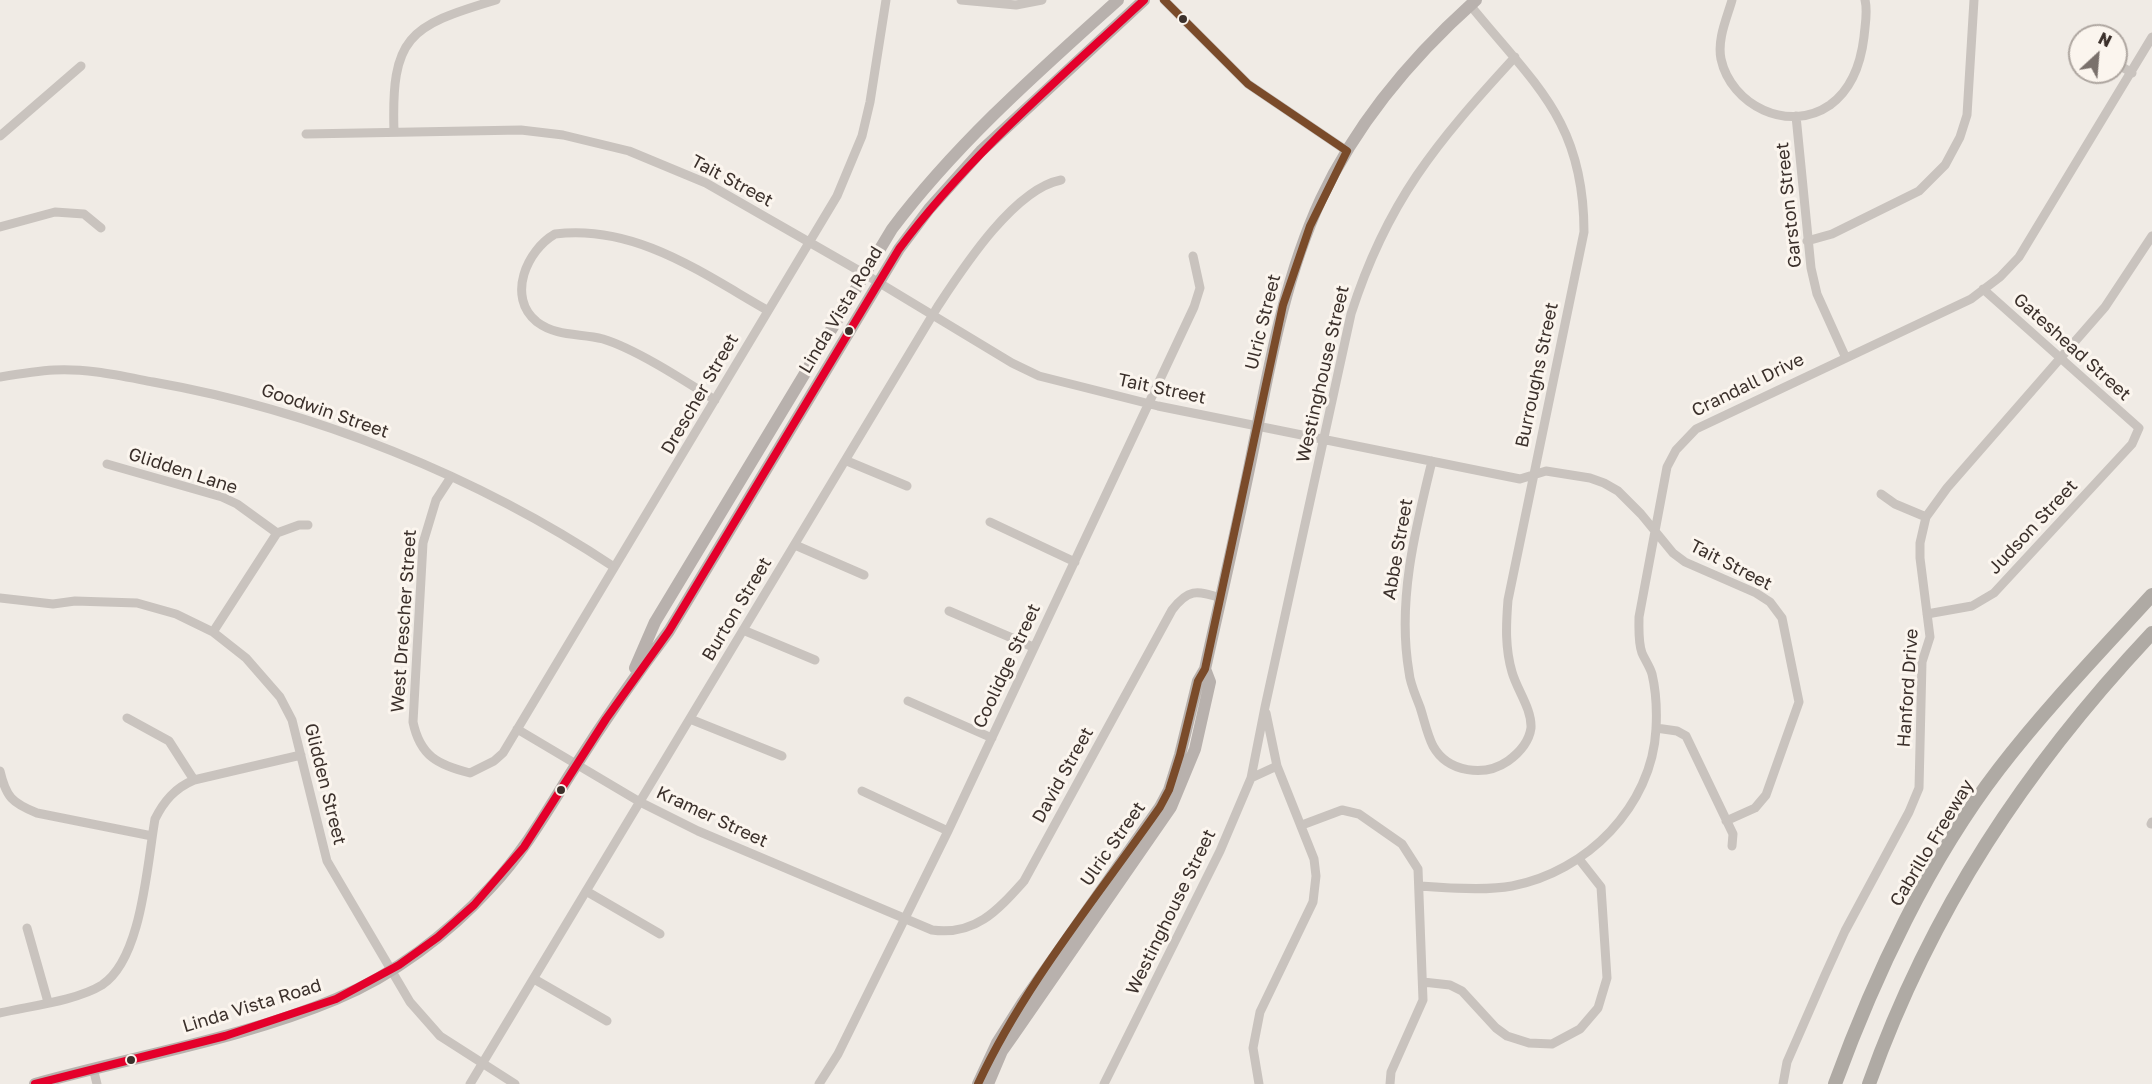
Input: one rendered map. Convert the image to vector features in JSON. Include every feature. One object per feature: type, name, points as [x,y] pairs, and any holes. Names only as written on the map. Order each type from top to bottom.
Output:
[{"type":"highway","name":"Cabrillo Freeway","points":[[1835,1084],[1857,1023],[1884,964],[1959,825],[1998,771],[2050,706],[2152,595]]},
{"type":"highway","points":[[1869,1084],[1893,1022],[1924,954],[1990,836],[2067,729],[2152,633]]},
{"type":"main road","name":"Linda Vista Road","points":[[627,686],[655,622],[863,273],[908,208],[954,154],[1118,0]]},
{"type":"main road","name":"Linda Vista Road","points":[[35,1084],[294,1015],[338,999],[392,970],[445,932],[490,888],[532,836],[627,686],[669,631],[878,282],[916,226],[968,165],[1144,0]]},
{"type":"main road","name":"Ulric Street","points":[[978,1084],[996,1043],[1160,807],[1169,790],[1198,681],[1205,669],[1278,326],[1294,267],[1321,201],[1347,151],[1414,60],[1473,3]]},
{"type":"main road","name":"Ulric Street","points":[[988,1084],[1002,1051],[1171,807],[1194,749],[1210,682],[1205,669]]},
{"type":"street","points":[[394,132],[393,90],[396,69],[404,50],[416,35],[439,18],[496,0]]},
{"type":"street","name":"Drescher Street","points":[[474,771],[482,769],[499,757],[517,729],[837,196],[862,136],[870,102],[886,0]]},
{"type":"street","points":[[961,0],[1016,5],[1042,0]]},
{"type":"street","points":[[1164,0],[1209,48],[1248,84],[1347,151]]},
{"type":"street","points":[[1732,0],[1721,38],[1721,58],[1731,85],[1743,98],[1759,109],[1777,115],[1796,116],[1830,105],[1856,72],[1861,59],[1866,21],[1865,0]]},
{"type":"street","points":[[1807,241],[1832,234],[1919,190],[1945,165],[1960,137],[1967,115],[1974,0]]},
{"type":"street","name":"Burroughs Street","points":[[1473,3],[1546,97],[1570,140],[1578,164],[1584,206],[1584,232],[1508,600],[1507,650],[1512,674],[1529,714],[1531,728],[1518,753],[1497,768]]},
{"type":"street","name":"Crandall Drive","points":[[1420,886],[1510,886],[1548,876],[1579,859],[1595,847],[1619,822],[1632,802],[1654,751],[1656,728],[1651,673],[1642,652],[1639,617],[1667,467],[1687,436],[1845,356],[1971,299],[2000,278],[2019,257],[2152,37]]},
{"type":"street","name":"Westinghouse Street","points":[[1104,1084],[1220,851],[1251,778],[1264,707],[1351,314],[1366,269],[1390,216],[1425,161],[1453,124],[1515,57]]},
{"type":"street","points":[[0,136],[81,66]]},
{"type":"street","points":[[2128,70],[2132,73]]},
{"type":"street","name":"Garston Street","points":[[1796,116],[1804,173],[1807,241],[1817,294],[1845,356]]},
{"type":"street","name":"Tait Street","points":[[306,134],[521,130],[564,135],[629,151],[706,183],[809,241],[1012,363],[1039,376],[1147,403],[1520,479],[1546,471],[1590,478],[1604,483],[1618,491],[1673,553],[1685,562],[1756,593],[1770,602],[1782,618],[1799,702],[1766,795],[1755,808],[1726,821]]},
{"type":"street","name":"Burton Street","points":[[470,1084],[847,461],[932,315],[976,249],[1010,214],[1046,183],[1061,180]]},
{"type":"street","points":[[0,226],[55,212],[84,214],[100,228]]},
{"type":"street","points":[[715,400],[626,348],[602,339],[552,331],[535,320],[525,304],[522,286],[530,256],[547,239],[568,233],[612,237],[642,244],[667,254],[767,310]]},
{"type":"street","name":"Hanford Drive","points":[[1783,1084],[1787,1062],[1845,931],[1909,812],[1919,788],[1922,662],[1930,637],[1920,558],[1926,517],[1947,488],[2105,307],[2152,236]]},
{"type":"street","name":"Coolidge Street","points":[[819,1084],[837,1054],[948,831],[1194,307],[1200,288],[1193,256]]},
{"type":"street","name":"Gateshead Street","points":[[1983,290],[2139,428]]},
{"type":"street","name":"Goodwin Street","points":[[0,377],[56,370],[110,374],[208,391],[348,434],[451,477],[568,539],[614,567]]},
{"type":"street","name":"Judson Street","points":[[1928,614],[1972,606],[1994,593],[2132,444],[2139,428]]},
{"type":"street","points":[[847,461],[907,486]]},
{"type":"street","name":"Abbe Street","points":[[1432,461],[1407,582],[1404,620],[1409,674],[1434,747],[1462,769],[1481,771],[1497,768]]},
{"type":"street","name":"Glidden Lane","points":[[107,464],[222,497],[237,504],[277,533]]},
{"type":"street","name":"West Drescher Street","points":[[451,477],[436,500],[423,543],[413,722],[415,734],[427,754],[443,766],[470,773],[474,771]]},
{"type":"street","points":[[1881,494],[1895,504],[1926,517]]},
{"type":"street","points":[[990,522],[1075,562]]},
{"type":"street","points":[[213,632],[277,533],[299,525],[308,525]]},
{"type":"street","points":[[795,545],[864,575]]},
{"type":"street","name":"David Street","points":[[903,919],[932,930],[948,932],[978,924],[1003,905],[1024,881],[1172,610],[1182,596],[1196,592],[1221,598]]},
{"type":"street","name":"Glidden Street","points":[[0,598],[53,604],[75,601],[137,603],[176,614],[213,632],[246,658],[280,696],[292,720],[327,861],[410,1002],[432,1029],[515,1084]]},
{"type":"street","points":[[949,611],[1033,647]]},
{"type":"street","points":[[743,630],[815,660]]},
{"type":"street","points":[[908,701],[992,738]]},
{"type":"street","points":[[1259,1084],[1253,1048],[1260,1012],[1313,902],[1314,859],[1277,766],[1264,707]]},
{"type":"street","points":[[127,718],[169,741],[194,780]]},
{"type":"street","points":[[690,719],[782,756]]},
{"type":"street","points":[[1656,728],[1677,731],[1686,736],[1732,834],[1731,846]]},
{"type":"street","name":"Kramer Street","points":[[517,729],[578,763],[640,802],[698,831],[903,919]]},
{"type":"street","points":[[0,1013],[96,988],[122,964],[135,935],[152,836],[161,806],[178,787],[194,780],[301,756]]},
{"type":"street","points":[[1251,778],[1277,766]]},
{"type":"street","points":[[0,771],[10,799],[22,807],[37,813],[152,836]]},
{"type":"street","points":[[862,791],[948,831]]},
{"type":"street","points":[[1302,825],[1342,810],[1359,814],[1402,844],[1418,869],[1423,982],[1421,1008],[1391,1072],[1390,1084]]},
{"type":"street","points":[[1423,982],[1450,985],[1462,991],[1496,1028],[1507,1036],[1529,1043],[1552,1044],[1580,1029],[1598,1008],[1607,978],[1601,887],[1579,859]]},
{"type":"street","points":[[586,891],[660,934]]},
{"type":"street","points":[[27,928],[48,1002]]},
{"type":"street","points":[[534,979],[607,1021]]},
{"type":"street","points":[[93,1068],[97,1084]]},
{"type":"transit line","points":[[35,1084],[225,1036],[336,999],[399,965],[438,937],[474,905],[524,847],[606,719],[669,631],[899,249],[926,215],[985,150],[1047,89],[1144,0]]},
{"type":"transit line","points":[[1164,0],[1248,84],[1347,151]]},
{"type":"transit line","points":[[978,1084],[996,1047],[1039,976],[1160,807],[1169,790],[1198,681],[1205,669],[1283,305],[1310,226],[1347,151]]}]
